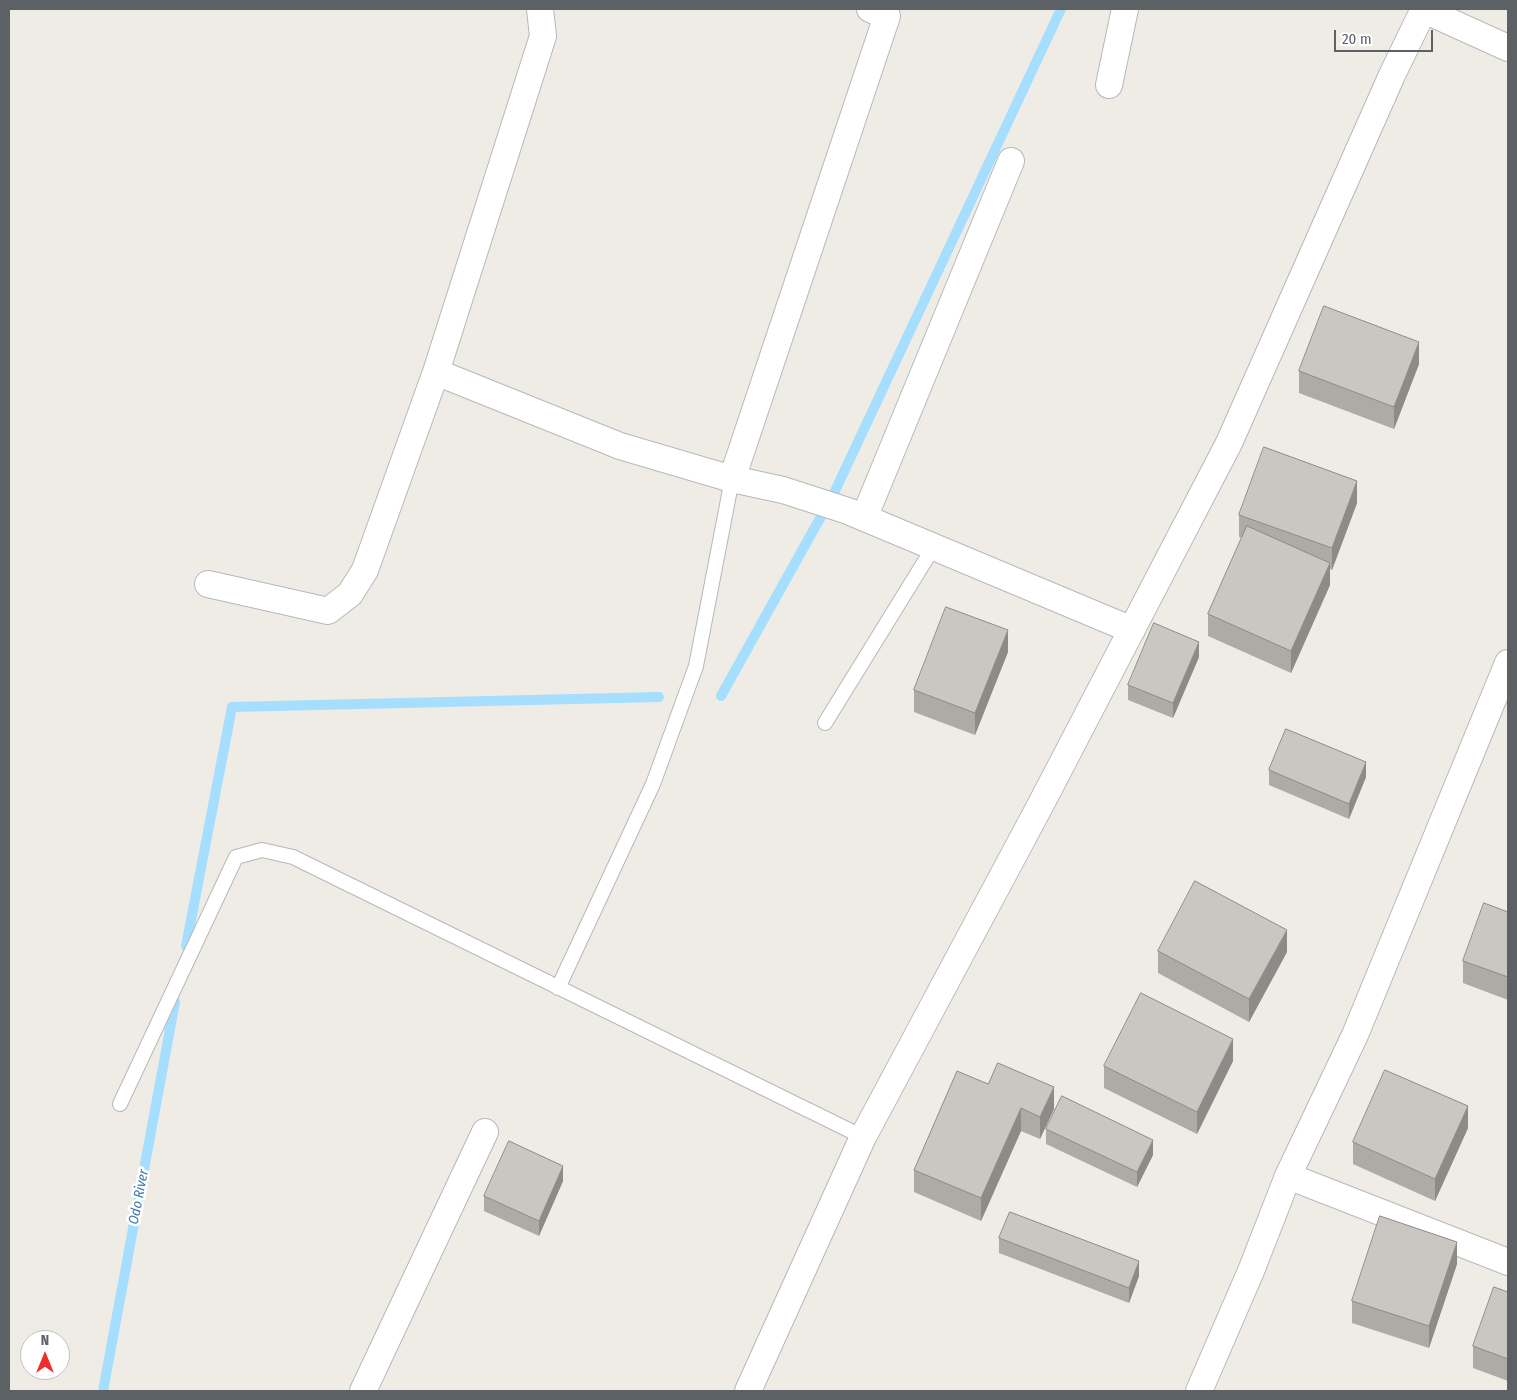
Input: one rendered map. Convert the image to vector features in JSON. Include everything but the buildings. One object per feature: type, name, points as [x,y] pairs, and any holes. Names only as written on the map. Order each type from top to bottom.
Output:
[{"type":"street","points":[[208,584],[328,611],[350,594],[364,570],[436,372],[543,36],[540,9]]},
{"type":"street","points":[[1109,84],[1126,9]]},
{"type":"street","points":[[748,1391],[863,1137],[1229,443],[1392,75],[1424,9],[1508,48]]},
{"type":"street","points":[[732,479],[882,11]]},
{"type":"street","points":[[856,515],[1011,161]]},
{"type":"street","points":[[436,372],[620,446],[732,479],[783,490],[856,515],[1132,630]]},
{"type":"street","points":[[1199,1391],[1251,1271],[1288,1176],[1355,1035],[1508,663]]},
{"type":"street","points":[[363,1391],[485,1132]]},
{"type":"street","points":[[1288,1176],[1508,1262]]},
{"type":"lane","points":[[558,988],[653,784],[696,666],[732,479]]},
{"type":"lane","points":[[825,723],[933,548]]},
{"type":"lane","points":[[120,1104],[236,857],[262,850],[293,857],[863,1137]]},
{"type":"waterway","points":[[721,696],[834,493],[1061,9]]},
{"type":"waterway","points":[[186,946],[232,707],[659,697]]},
{"type":"waterway","name":"Odo River","points":[[103,1391],[175,1002]]}]
